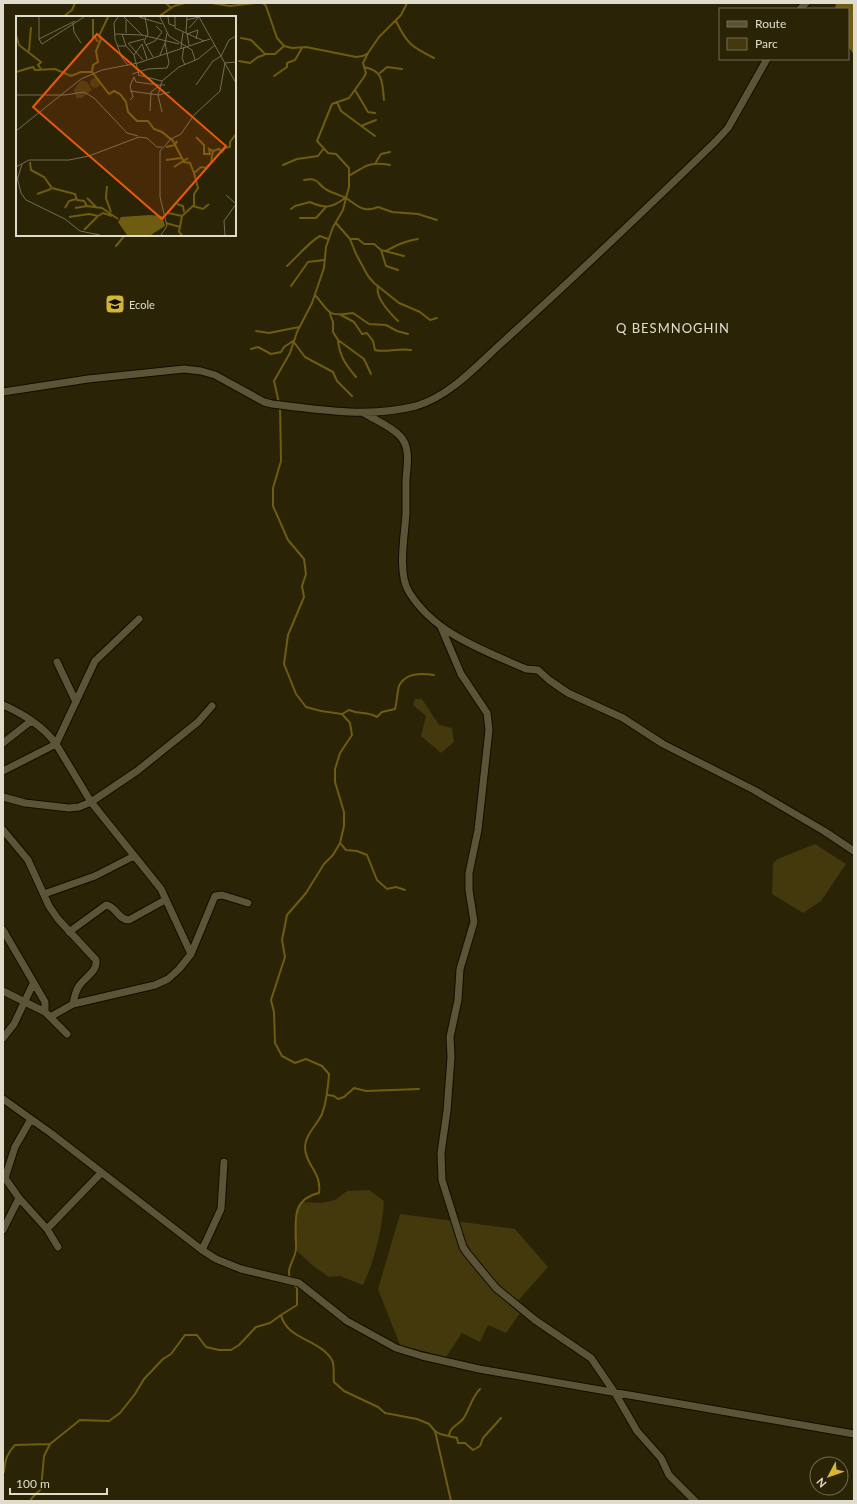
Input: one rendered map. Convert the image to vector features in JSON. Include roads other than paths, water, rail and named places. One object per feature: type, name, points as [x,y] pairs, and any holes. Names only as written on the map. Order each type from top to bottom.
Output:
[{"type":"street","points":[[3,392],[88,379],[184,369],[201,371],[215,375],[264,402],[283,406],[362,413],[395,410],[418,405],[438,396],[457,382],[534,313],[716,141],[728,128],[766,60]]},
{"type":"street","points":[[362,413],[400,436],[406,447],[408,463],[403,553],[404,572],[408,590],[429,616],[441,627],[458,638],[526,669],[538,670],[549,680],[568,693],[623,718],[663,744],[754,790],[854,851]]},
{"type":"street","points":[[3,771],[56,744],[95,661],[139,619]]},
{"type":"street","points":[[441,627],[461,674],[487,713],[490,730],[478,830],[469,873],[469,890],[474,922],[460,969],[458,1000],[450,1037],[451,1058],[447,1111],[441,1152],[442,1180],[463,1247],[467,1253],[496,1288],[535,1320],[591,1358],[615,1393],[637,1431],[661,1458],[669,1475],[695,1501]]},
{"type":"street","points":[[57,662],[76,702]]},
{"type":"street","points":[[3,705],[31,721],[51,736],[91,802],[161,889],[190,954]]},
{"type":"street","points":[[3,797],[24,803],[69,808],[79,807],[91,802],[137,771],[198,722],[212,706]]},
{"type":"street","points":[[3,743],[31,721]]},
{"type":"street","points":[[3,830],[28,860],[49,906],[69,932],[96,960],[97,964],[94,970],[78,988],[73,1004]]},
{"type":"street","points":[[44,894],[95,876],[134,856]]},
{"type":"street","points":[[47,1014],[73,1004],[162,982],[179,969],[190,954],[214,896],[222,895],[248,903]]},
{"type":"street","points":[[69,932],[106,905],[110,906],[122,918],[128,920],[165,900]]},
{"type":"street","points":[[3,930],[33,984],[45,1002],[47,1014]]},
{"type":"street","points":[[3,1038],[14,1024],[33,984]]},
{"type":"street","points":[[3,991],[47,1014],[67,1034]]},
{"type":"street","points":[[3,1099],[202,1250],[216,1259],[241,1269],[298,1283],[347,1321],[396,1348],[479,1369],[854,1434]]},
{"type":"street","points":[[31,1119],[15,1147],[5,1178],[19,1198],[46,1229],[58,1247]]},
{"type":"street","points":[[202,1250],[221,1209],[224,1162]]},
{"type":"street","points":[[46,1229],[101,1173]]},
{"type":"street","points":[[3,1230],[19,1198]]},
{"type":"waterway","points":[[64,16],[72,10],[75,3]]},
{"type":"waterway","points":[[166,3],[171,8]]},
{"type":"waterway","points":[[159,16],[174,6],[185,3]]},
{"type":"waterway","points":[[211,3],[230,6],[255,3]]},
{"type":"waterway","points":[[263,3],[266,6],[277,38],[284,46],[292,48],[306,47],[356,57],[363,56],[368,53],[379,37],[401,15],[407,3]]},
{"type":"waterway","points":[[396,21],[403,35],[415,48],[434,58]]},
{"type":"waterway","points":[[241,38],[251,40],[265,54],[275,54],[284,46]]},
{"type":"waterway","points":[[274,76],[287,67],[287,63],[295,60],[302,48]]},
{"type":"waterway","points":[[279,403],[274,381],[290,353],[297,332],[312,303],[324,268],[326,247],[333,227],[343,210],[349,187],[349,168],[336,154],[328,153],[317,141],[332,104],[349,98],[364,77],[366,73],[363,63],[368,53]]},
{"type":"waterway","points":[[239,61],[250,63],[258,57],[264,55]]},
{"type":"waterway","points":[[364,67],[379,74],[382,83],[384,100]]},
{"type":"waterway","points":[[380,73],[387,67],[402,69]]},
{"type":"waterway","points":[[355,90],[368,112],[375,113]]},
{"type":"waterway","points":[[337,102],[341,111],[375,136]]},
{"type":"waterway","points":[[361,126],[376,120]]},
{"type":"waterway","points":[[283,165],[297,159],[318,156],[324,148]]},
{"type":"waterway","points":[[376,162],[381,154],[390,152]]},
{"type":"waterway","points":[[349,176],[368,165],[390,165]]},
{"type":"waterway","points":[[304,180],[313,179],[327,190],[344,197],[364,209],[378,207],[392,212],[418,214],[437,220]]},
{"type":"waterway","points":[[291,209],[295,206],[310,202],[320,206],[332,206],[345,198]]},
{"type":"waterway","points":[[300,218],[316,218],[326,207]]},
{"type":"waterway","points":[[336,223],[350,239],[356,254],[368,276],[374,283],[399,303],[420,312],[430,320],[437,318]]},
{"type":"waterway","points":[[116,246],[124,236]]},
{"type":"waterway","points":[[287,266],[307,246],[320,236],[328,239]]},
{"type":"waterway","points":[[350,239],[358,239],[364,244],[374,244],[381,250],[404,256]]},
{"type":"waterway","points":[[386,251],[401,244],[418,239]]},
{"type":"waterway","points":[[381,250],[386,266],[398,270]]},
{"type":"waterway","points":[[291,286],[308,262],[324,260]]},
{"type":"waterway","points":[[378,286],[381,300],[387,310],[398,321]]},
{"type":"waterway","points":[[315,295],[327,310],[333,314],[353,313],[369,324],[386,325],[397,331],[408,334]]},
{"type":"waterway","points":[[330,314],[333,322],[333,332],[338,340],[364,359],[371,374]]},
{"type":"waterway","points":[[341,315],[354,322],[362,334],[367,333],[373,341],[375,350],[411,350]]},
{"type":"waterway","points":[[256,331],[269,333],[299,327]]},
{"type":"waterway","points":[[251,349],[258,347],[271,354],[281,352],[284,347],[293,341],[305,357],[333,372],[337,381],[352,396]]},
{"type":"waterway","points":[[338,341],[340,352],[349,369],[356,377]]},
{"type":"waterway","points":[[280,407],[281,461],[273,488],[273,506],[288,540],[304,559],[306,574],[302,586],[304,597],[288,635],[284,664],[296,694],[306,707],[342,714],[350,723],[352,735],[340,753],[335,769],[335,782],[344,812],[344,826],[340,843],[333,855],[324,864],[306,893],[287,915],[282,940],[285,957],[271,1000],[274,1012],[275,1043],[282,1056],[295,1063],[306,1059],[322,1066],[329,1074],[324,1109],[307,1138],[305,1147],[308,1159],[318,1179],[319,1193],[309,1196],[302,1201],[298,1208],[296,1215],[296,1249],[289,1270],[290,1278]]},
{"type":"waterway","points":[[342,714],[349,710],[370,714],[377,717],[382,712],[395,709],[399,686],[405,679],[419,674],[434,675]]},
{"type":"waterway","points":[[340,843],[346,850],[357,851],[367,855],[377,880],[387,889],[396,887],[405,890]]},
{"type":"waterway","points":[[328,1095],[334,1096],[338,1099],[344,1097],[354,1088],[366,1091],[419,1089]]},
{"type":"waterway","points":[[293,1284],[297,1288],[297,1305],[281,1315],[284,1323],[297,1335],[327,1353],[333,1362],[334,1382],[344,1391],[378,1407],[385,1413],[417,1419],[429,1424],[435,1431],[451,1501]]},
{"type":"waterway","points":[[3,1472],[7,1457],[15,1445],[50,1444],[80,1420],[109,1421],[120,1413],[135,1394],[144,1379],[163,1359],[171,1354],[185,1335],[197,1335],[206,1347],[219,1350],[231,1350],[239,1345],[256,1327],[270,1323],[281,1315]]},
{"type":"waterway","points":[[449,1435],[453,1428],[463,1419],[480,1389]]},
{"type":"waterway","points":[[435,1431],[440,1434],[457,1438],[458,1443],[465,1443],[473,1450],[480,1446],[483,1438],[501,1418]]},
{"type":"waterway","points":[[32,1501],[31,1499],[41,1489],[44,1456],[50,1444]]},
{"type":"place","name":"Ecole","points":[[115,304]]},
{"type":"district","name":"Q BESMNOGHIN","points":[[673,328]]}]
